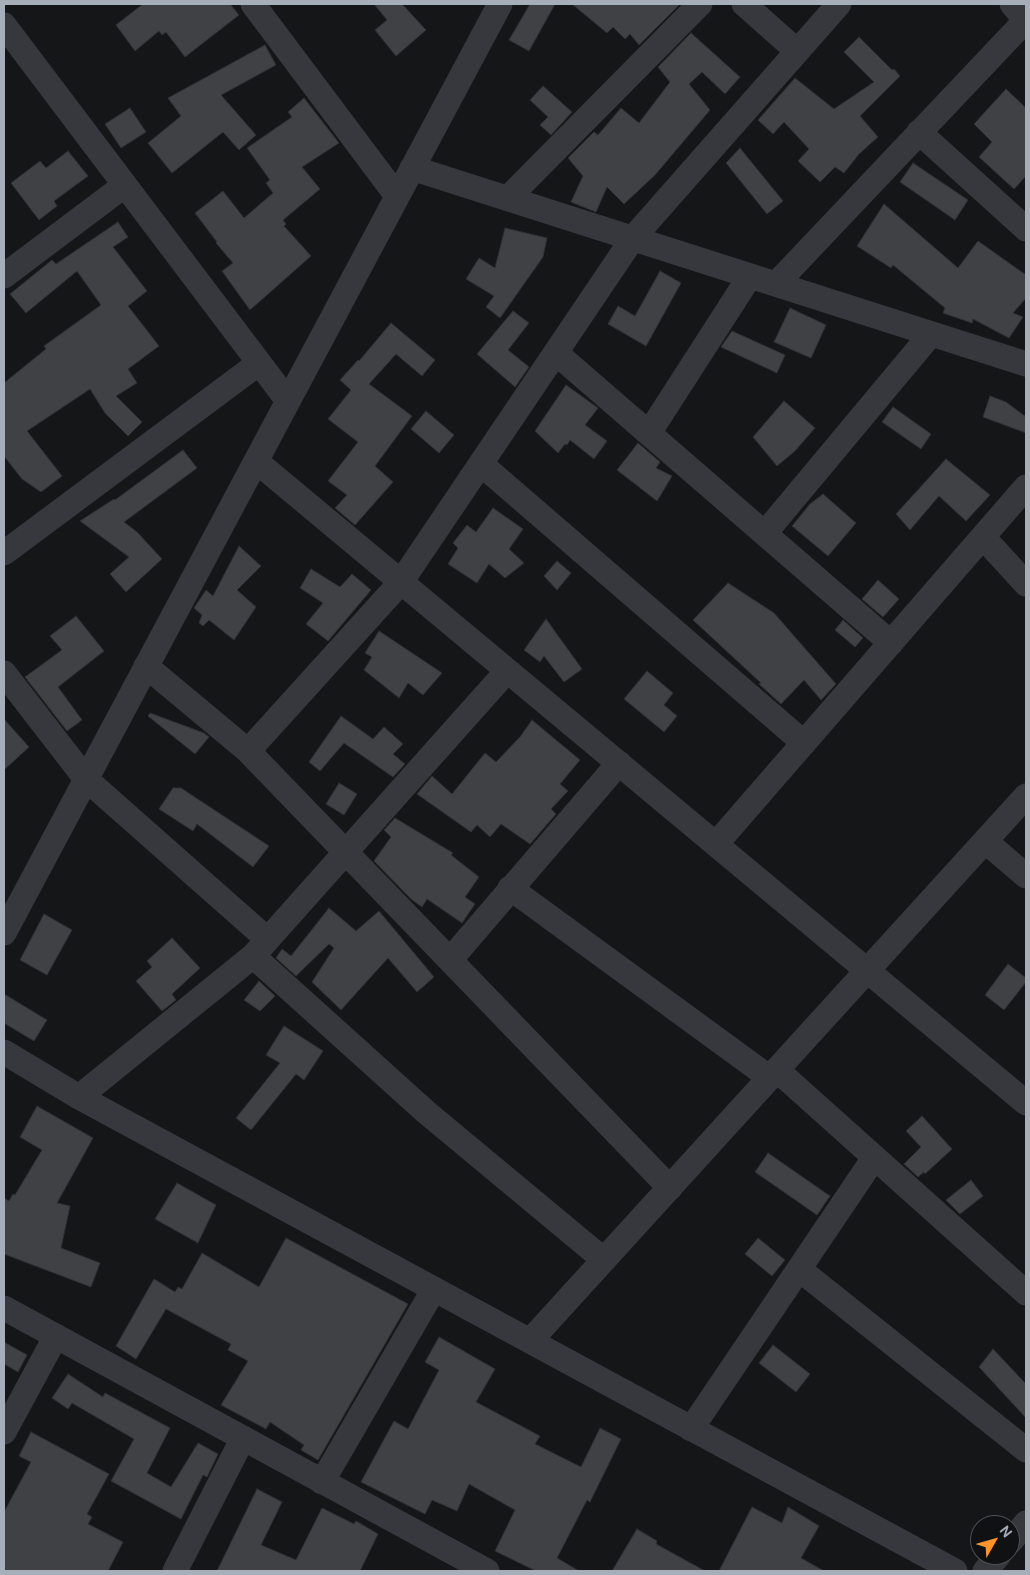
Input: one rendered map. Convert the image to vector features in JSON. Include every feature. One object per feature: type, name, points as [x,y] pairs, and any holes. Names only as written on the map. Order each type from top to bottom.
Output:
[{"type":"street","points":[[253,4],[397,196]]},
{"type":"street","points":[[4,933],[500,4]]},
{"type":"street","points":[[508,198],[700,4]]},
{"type":"street","points":[[744,4],[797,52]]},
{"type":"street","points":[[248,751],[401,582],[633,238],[839,4]]},
{"type":"street","points":[[776,284],[1026,20],[1012,4]]},
{"type":"street","points":[[4,25],[288,401]]},
{"type":"street","points":[[919,132],[1026,229]]},
{"type":"street","points":[[412,168],[1026,364]]},
{"type":"street","points":[[4,276],[125,186]]},
{"type":"street","points":[[649,433],[750,276]]},
{"type":"street","points":[[765,534],[931,334]]},
{"type":"street","points":[[556,353],[891,643]]},
{"type":"street","points":[[4,553],[259,363]]},
{"type":"street","points":[[256,461],[1026,1103]]},
{"type":"street","points":[[481,464],[804,743]]},
{"type":"street","points":[[716,844],[1026,487]]},
{"type":"street","points":[[983,537],[1026,584]]},
{"type":"street","points":[[146,666],[248,751],[670,1188]]},
{"type":"street","points":[[78,1097],[260,947],[507,671]]},
{"type":"street","points":[[4,672],[86,779],[260,947],[426,1112],[604,1260]]},
{"type":"street","points":[[450,960],[618,763]]},
{"type":"street","points":[[530,1341],[1026,796]]},
{"type":"street","points":[[985,841],[1026,876]]},
{"type":"street","points":[[510,888],[773,1074],[874,1158],[1026,1293]]},
{"type":"street","points":[[4,1052],[78,1097],[955,1571]]},
{"type":"street","points":[[691,1429],[874,1158]]},
{"type":"street","points":[[799,1269],[1026,1450]]},
{"type":"street","points":[[322,1482],[434,1289]]},
{"type":"street","points":[[4,1308],[322,1482],[448,1562],[487,1571]]},
{"type":"street","points":[[4,1432],[56,1336]]},
{"type":"street","points":[[175,1571],[243,1438]]},
{"type":"building","points":[[143,4],[230,4],[239,15],[185,57],[166,32],[162,35],[159,31],[135,51],[116,25]]},
{"type":"building","points":[[374,4],[402,4],[426,30],[396,56],[375,30],[387,20]]},
{"type":"building","points":[[530,4],[555,4],[529,51],[509,40]]},
{"type":"building","points":[[572,4],[680,4],[639,45],[630,34],[625,39],[613,27],[607,33]]},
{"type":"building","points":[[691,33],[740,77],[725,94],[702,72],[689,84],[710,110],[655,175],[624,204],[607,187],[596,212],[571,202],[583,176],[568,158],[594,132],[598,135],[621,108],[639,123],[670,82],[658,67]]},
{"type":"building","points":[[859,37],[900,76],[860,116],[878,137],[859,154],[844,173],[835,167],[820,182],[798,161],[809,149],[784,122],[773,134],[758,120],[795,78],[834,109],[874,82],[844,52]]},
{"type":"building","points":[[265,45],[276,65],[221,95],[256,135],[239,150],[223,132],[172,173],[148,143],[181,116],[168,98]]},
{"type":"building","points":[[543,86],[572,112],[551,135],[540,125],[548,117],[530,100]]},
{"type":"building","points":[[1006,89],[1026,108],[1026,176],[1014,189],[979,157],[992,142],[974,124]]},
{"type":"building","points":[[304,98],[339,143],[302,167],[320,189],[283,220],[286,224],[284,226],[311,256],[250,310],[222,271],[233,263],[195,213],[223,191],[244,218],[273,193],[266,183],[270,180],[247,148],[292,117],[288,112]]},
{"type":"building","points":[[130,108],[146,132],[121,148],[105,124]]},
{"type":"building","points":[[740,148],[783,201],[767,214],[726,163]]},
{"type":"building","points":[[68,151],[88,176],[54,201],[57,206],[39,220],[11,183],[40,161],[46,168]]},
{"type":"building","points":[[913,163],[968,200],[955,220],[900,182]]},
{"type":"building","points":[[884,204],[958,268],[978,241],[1026,275],[1026,298],[1013,313],[1023,317],[1009,338],[973,319],[972,323],[943,313],[945,308],[893,265],[891,268],[857,246]]},
{"type":"building","points":[[118,222],[128,237],[113,247],[147,291],[128,306],[159,346],[128,369],[137,383],[116,396],[142,422],[128,436],[105,413],[90,389],[27,431],[62,476],[41,492],[22,479],[4,456],[4,383],[46,349],[44,346],[101,305],[77,271],[26,313],[10,294],[52,260],[56,264]]},
{"type":"building","points":[[505,228],[547,238],[543,257],[500,318],[486,307],[494,296],[466,279],[479,258],[495,268]]},
{"type":"building","points":[[660,271],[681,283],[646,346],[608,324],[618,306],[635,316]]},
{"type":"building","points":[[790,308],[826,325],[811,358],[774,342]]},
{"type":"building","points":[[513,311],[529,323],[508,350],[529,367],[515,387],[477,354]]},
{"type":"building","points":[[391,323],[435,360],[422,376],[396,354],[369,384],[412,416],[375,466],[393,482],[355,525],[335,508],[347,495],[328,481],[358,442],[328,419],[351,390],[340,380]]},
{"type":"building","points":[[732,331],[785,355],[777,373],[721,347]]},
{"type":"building","points":[[566,385],[598,408],[585,425],[607,441],[594,459],[570,440],[558,453],[535,431]]},
{"type":"building","points":[[990,396],[1006,402],[1026,417],[1026,433],[983,417]]},
{"type":"building","points":[[784,401],[815,428],[795,451],[777,466],[753,437]]},
{"type":"building","points":[[893,407],[931,434],[921,449],[882,422]]},
{"type":"building","points":[[426,411],[454,435],[439,453],[411,429]]},
{"type":"building","points":[[638,443],[660,462],[656,468],[672,476],[657,501],[617,470]]},
{"type":"building","points":[[183,450],[197,468],[124,522],[137,532],[162,559],[126,592],[110,574],[129,557],[80,521],[115,500]]},
{"type":"building","points":[[946,459],[990,495],[966,521],[939,496],[910,530],[896,514]]},
{"type":"building","points":[[823,494],[856,523],[828,556],[792,526],[810,504]]},
{"type":"building","points":[[493,508],[523,529],[509,549],[524,563],[505,578],[489,564],[477,583],[448,564],[458,548],[453,543],[467,525],[476,532]]},
{"type":"building","points":[[239,546],[261,566],[237,590],[256,607],[234,640],[209,620],[203,626],[199,623],[202,615],[194,608],[206,590],[213,596]]},
{"type":"building","points":[[557,561],[571,573],[557,590],[544,576]]},
{"type":"building","points":[[311,569],[340,587],[352,574],[371,590],[328,641],[306,624],[323,603],[300,588]]},
{"type":"building","points":[[878,580],[899,599],[883,617],[862,599]]},
{"type":"building","points":[[728,583],[774,613],[836,684],[821,700],[804,680],[781,704],[693,620]]},
{"type":"building","points":[[76,616],[104,651],[58,687],[82,720],[67,731],[25,677],[62,650],[50,636]]},
{"type":"building","points":[[546,619],[582,669],[564,682],[544,656],[540,662],[524,650]]},
{"type":"building","points":[[843,620],[863,638],[855,647],[835,630]]},
{"type":"building","points":[[379,631],[442,673],[423,695],[408,683],[399,698],[364,670],[372,657],[365,653]]},
{"type":"building","points":[[647,671],[673,693],[664,705],[677,716],[664,732],[624,699]]},
{"type":"building","points":[[150,713],[204,733],[209,737],[195,754],[148,716]]},
{"type":"building","points":[[341,716],[373,739],[384,727],[403,744],[393,754],[405,764],[393,777],[344,743],[320,771],[309,762]]},
{"type":"building","points":[[4,719],[29,747],[4,770]]},
{"type":"building","points":[[532,720],[580,760],[560,784],[568,791],[551,809],[556,814],[530,844],[501,824],[490,837],[477,825],[471,832],[417,794],[432,776],[452,794],[485,753],[496,762],[520,737]]},
{"type":"building","points":[[339,783],[357,794],[344,815],[326,804]]},
{"type":"building","points":[[173,788],[181,788],[269,846],[253,867],[197,824],[193,831],[159,809]]},
{"type":"building","points":[[395,818],[453,853],[451,855],[479,877],[465,897],[475,904],[462,923],[427,899],[422,907],[411,899],[374,861],[391,837],[384,830]]},
{"type":"building","points":[[329,908],[356,931],[379,911],[434,977],[417,992],[388,958],[341,1010],[312,982],[334,948],[329,944],[296,976],[276,958],[282,949],[291,956]]},
{"type":"building","points":[[44,914],[72,930],[47,975],[20,960]]},
{"type":"building","points":[[172,938],[200,968],[172,994],[176,1000],[162,1011],[136,981],[152,967],[147,961]]},
{"type":"building","points":[[1008,964],[1026,978],[1026,982],[1004,1010],[985,995]]},
{"type":"building","points":[[259,981],[275,996],[260,1011],[244,1000]]},
{"type":"building","points":[[4,994],[47,1020],[34,1041],[4,1023]]},
{"type":"building","points":[[284,1026],[323,1051],[304,1080],[296,1074],[251,1130],[236,1118],[280,1063],[266,1055]]},
{"type":"building","points":[[37,1106],[93,1138],[57,1203],[70,1206],[61,1248],[100,1263],[91,1287],[4,1254],[4,1198],[9,1201],[13,1194],[15,1195],[42,1150],[20,1137]]},
{"type":"building","points":[[922,1116],[952,1149],[925,1174],[924,1172],[918,1177],[904,1164],[921,1147],[906,1131]]},
{"type":"building","points":[[768,1153],[830,1196],[817,1215],[755,1172]]},
{"type":"building","points":[[971,1180],[983,1196],[960,1214],[946,1200]]},
{"type":"building","points":[[177,1183],[216,1205],[198,1243],[155,1219]]},
{"type":"building","points":[[286,1238],[408,1304],[318,1460],[301,1450],[304,1445],[270,1422],[266,1429],[221,1405],[248,1361],[228,1350],[231,1344],[166,1309],[136,1359],[116,1346],[154,1279],[175,1292],[178,1287],[182,1289],[202,1253],[259,1287]]},
{"type":"building","points":[[758,1238],[785,1260],[772,1276],[745,1254]]},
{"type":"building","points":[[439,1337],[495,1369],[476,1402],[540,1436],[535,1444],[581,1467],[600,1428],[621,1439],[590,1502],[587,1500],[557,1558],[579,1571],[536,1571],[495,1551],[515,1510],[469,1484],[457,1511],[432,1500],[425,1514],[361,1482],[394,1421],[408,1429],[439,1370],[425,1362]]},
{"type":"building","points":[[4,1342],[27,1355],[18,1372],[4,1364]]},
{"type":"building","points":[[773,1345],[810,1374],[796,1392],[759,1363]]},
{"type":"building","points":[[993,1349],[1026,1384],[1026,1418],[979,1367]]},
{"type":"building","points":[[68,1374],[103,1397],[105,1393],[170,1428],[147,1473],[171,1487],[198,1443],[218,1454],[207,1477],[203,1475],[181,1519],[111,1481],[134,1439],[72,1403],[68,1409],[52,1398]]},
{"type":"building","points":[[31,1432],[109,1474],[87,1514],[92,1517],[88,1524],[123,1542],[108,1571],[4,1571],[4,1512],[31,1462],[19,1456]]},
{"type":"building","points":[[257,1489],[282,1502],[261,1545],[296,1560],[322,1508],[354,1524],[356,1521],[378,1534],[360,1571],[217,1571]]},
{"type":"building","points":[[752,1507],[782,1523],[788,1507],[819,1526],[801,1558],[824,1571],[719,1571]]},
{"type":"building","points":[[637,1529],[657,1541],[656,1544],[705,1571],[612,1571]]}]
